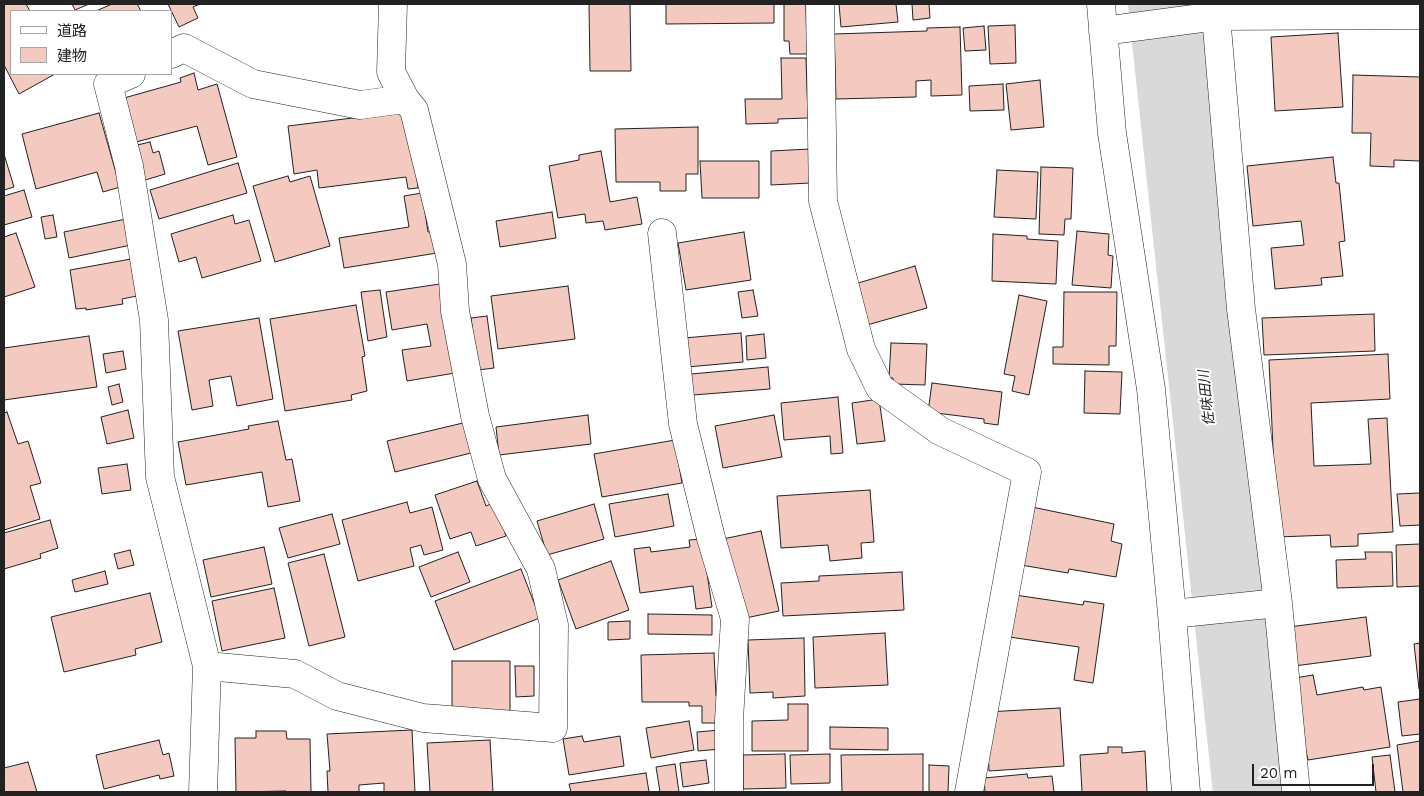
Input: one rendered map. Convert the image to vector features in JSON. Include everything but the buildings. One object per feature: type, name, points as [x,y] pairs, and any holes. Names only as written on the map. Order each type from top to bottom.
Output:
[{"type":"street","points":[[207,666],[295,674],[337,696],[423,718],[552,728],[554,624],[541,569],[492,479],[473,406],[456,312],[452,264],[414,110],[405,99],[391,72],[393,4]]},
{"type":"street","points":[[820,4],[823,201],[861,349],[880,388],[940,431],[1027,472],[970,792]]},
{"type":"street","points":[[1101,4],[1113,30],[1112,133],[1151,389],[1178,614],[1186,792]]},
{"type":"street","points":[[1113,30],[1213,12],[1420,15]]},
{"type":"street","points":[[1213,12],[1241,309],[1272,603],[1296,792]]},
{"type":"street","points":[[172,54],[184,48],[254,84],[360,106],[405,99]]},
{"type":"street","points":[[129,75],[108,84],[129,166],[154,320],[160,477],[207,666],[203,792]]},
{"type":"street","points":[[662,233],[683,424],[711,538],[735,619],[729,720],[729,792]]},
{"type":"street","points":[[1178,614],[1272,603]]},
{"type":"waterway","name":"佐味田川","points":[[1165,4],[1250,792]]}]
